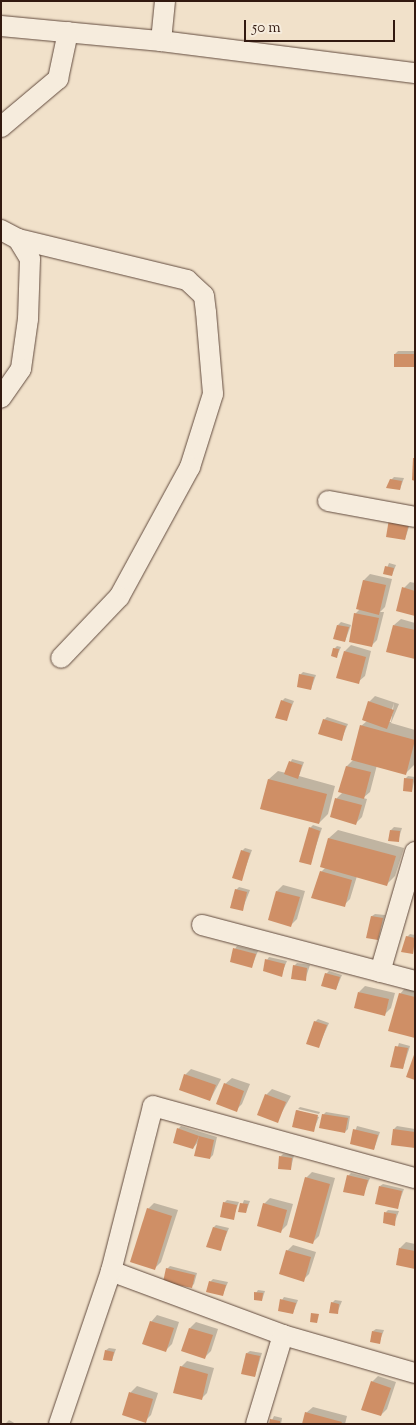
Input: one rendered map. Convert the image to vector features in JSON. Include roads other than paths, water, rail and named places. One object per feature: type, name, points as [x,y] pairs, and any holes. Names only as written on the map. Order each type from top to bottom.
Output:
[{"type":"street","points":[[160,42],[165,1]]},
{"type":"street","points":[[1,26],[160,42],[415,73]]},
{"type":"street","points":[[1,128],[58,79],[68,32]]},
{"type":"street","points":[[1,398],[21,368],[28,319],[30,258],[10,234]]},
{"type":"street","points":[[10,234],[187,280],[204,296],[206,312],[213,394],[190,467],[118,597],[60,658]]},
{"type":"street","points":[[328,500],[415,517]]},
{"type":"street","points":[[380,972],[415,852]]},
{"type":"street","points":[[202,925],[415,981]]},
{"type":"street","points":[[59,1424],[111,1271],[144,1150],[153,1106],[415,1178]]},
{"type":"street","points":[[111,1271],[284,1335],[415,1373]]},
{"type":"street","points":[[256,1424],[284,1335]]}]
